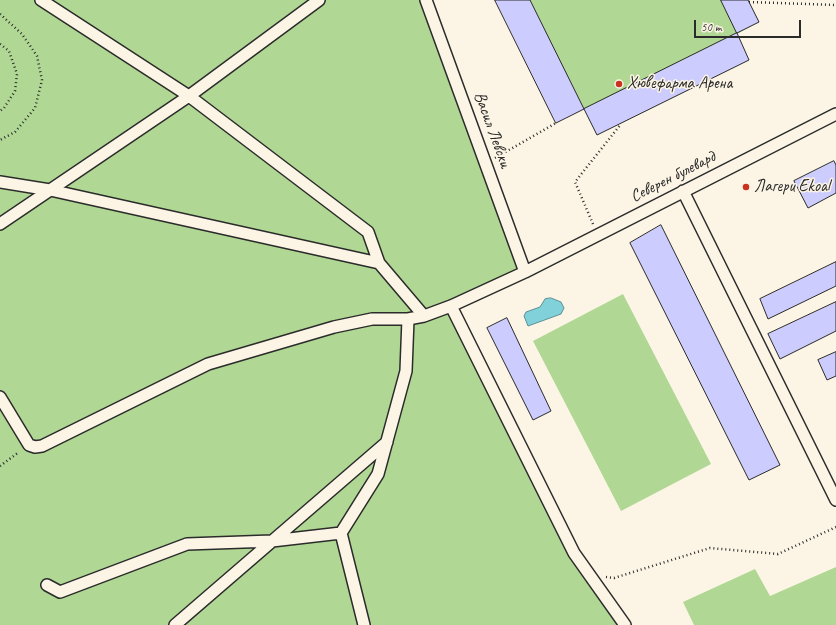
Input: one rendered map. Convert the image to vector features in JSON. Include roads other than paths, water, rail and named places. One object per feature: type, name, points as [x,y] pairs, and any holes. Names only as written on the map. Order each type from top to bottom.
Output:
[{"type":"street","points":[[41,0],[189,96],[368,232],[379,263],[424,316]]},
{"type":"street","points":[[0,224],[189,96],[319,0]]},
{"type":"street","name":"Васил Левски","points":[[426,0],[526,272]]},
{"type":"street","name":"Северен булевард","points":[[0,397],[29,445],[35,447],[42,446],[208,364],[334,327],[372,320],[408,319],[424,316],[451,306],[526,272],[836,114]]},
{"type":"street","points":[[0,182],[50,190],[379,263]]},
{"type":"street","points":[[683,191],[836,500]]},
{"type":"street","points":[[451,306],[574,554],[625,625]]},
{"type":"street","points":[[364,625],[341,533],[378,474],[406,371],[408,319]]},
{"type":"street","points":[[175,625],[387,442]]},
{"type":"street","points":[[47,585],[60,592],[187,544],[272,541],[341,533]]},
{"type":"water","points":[[551,298],[561,302],[564,308],[561,314],[528,326],[524,316],[526,312],[540,307],[545,299]]},
{"type":"place","name":"Хювефарма Арена","points":[[619,84]]},
{"type":"place","name":"Лагери Ekoal","points":[[746,187]]}]
